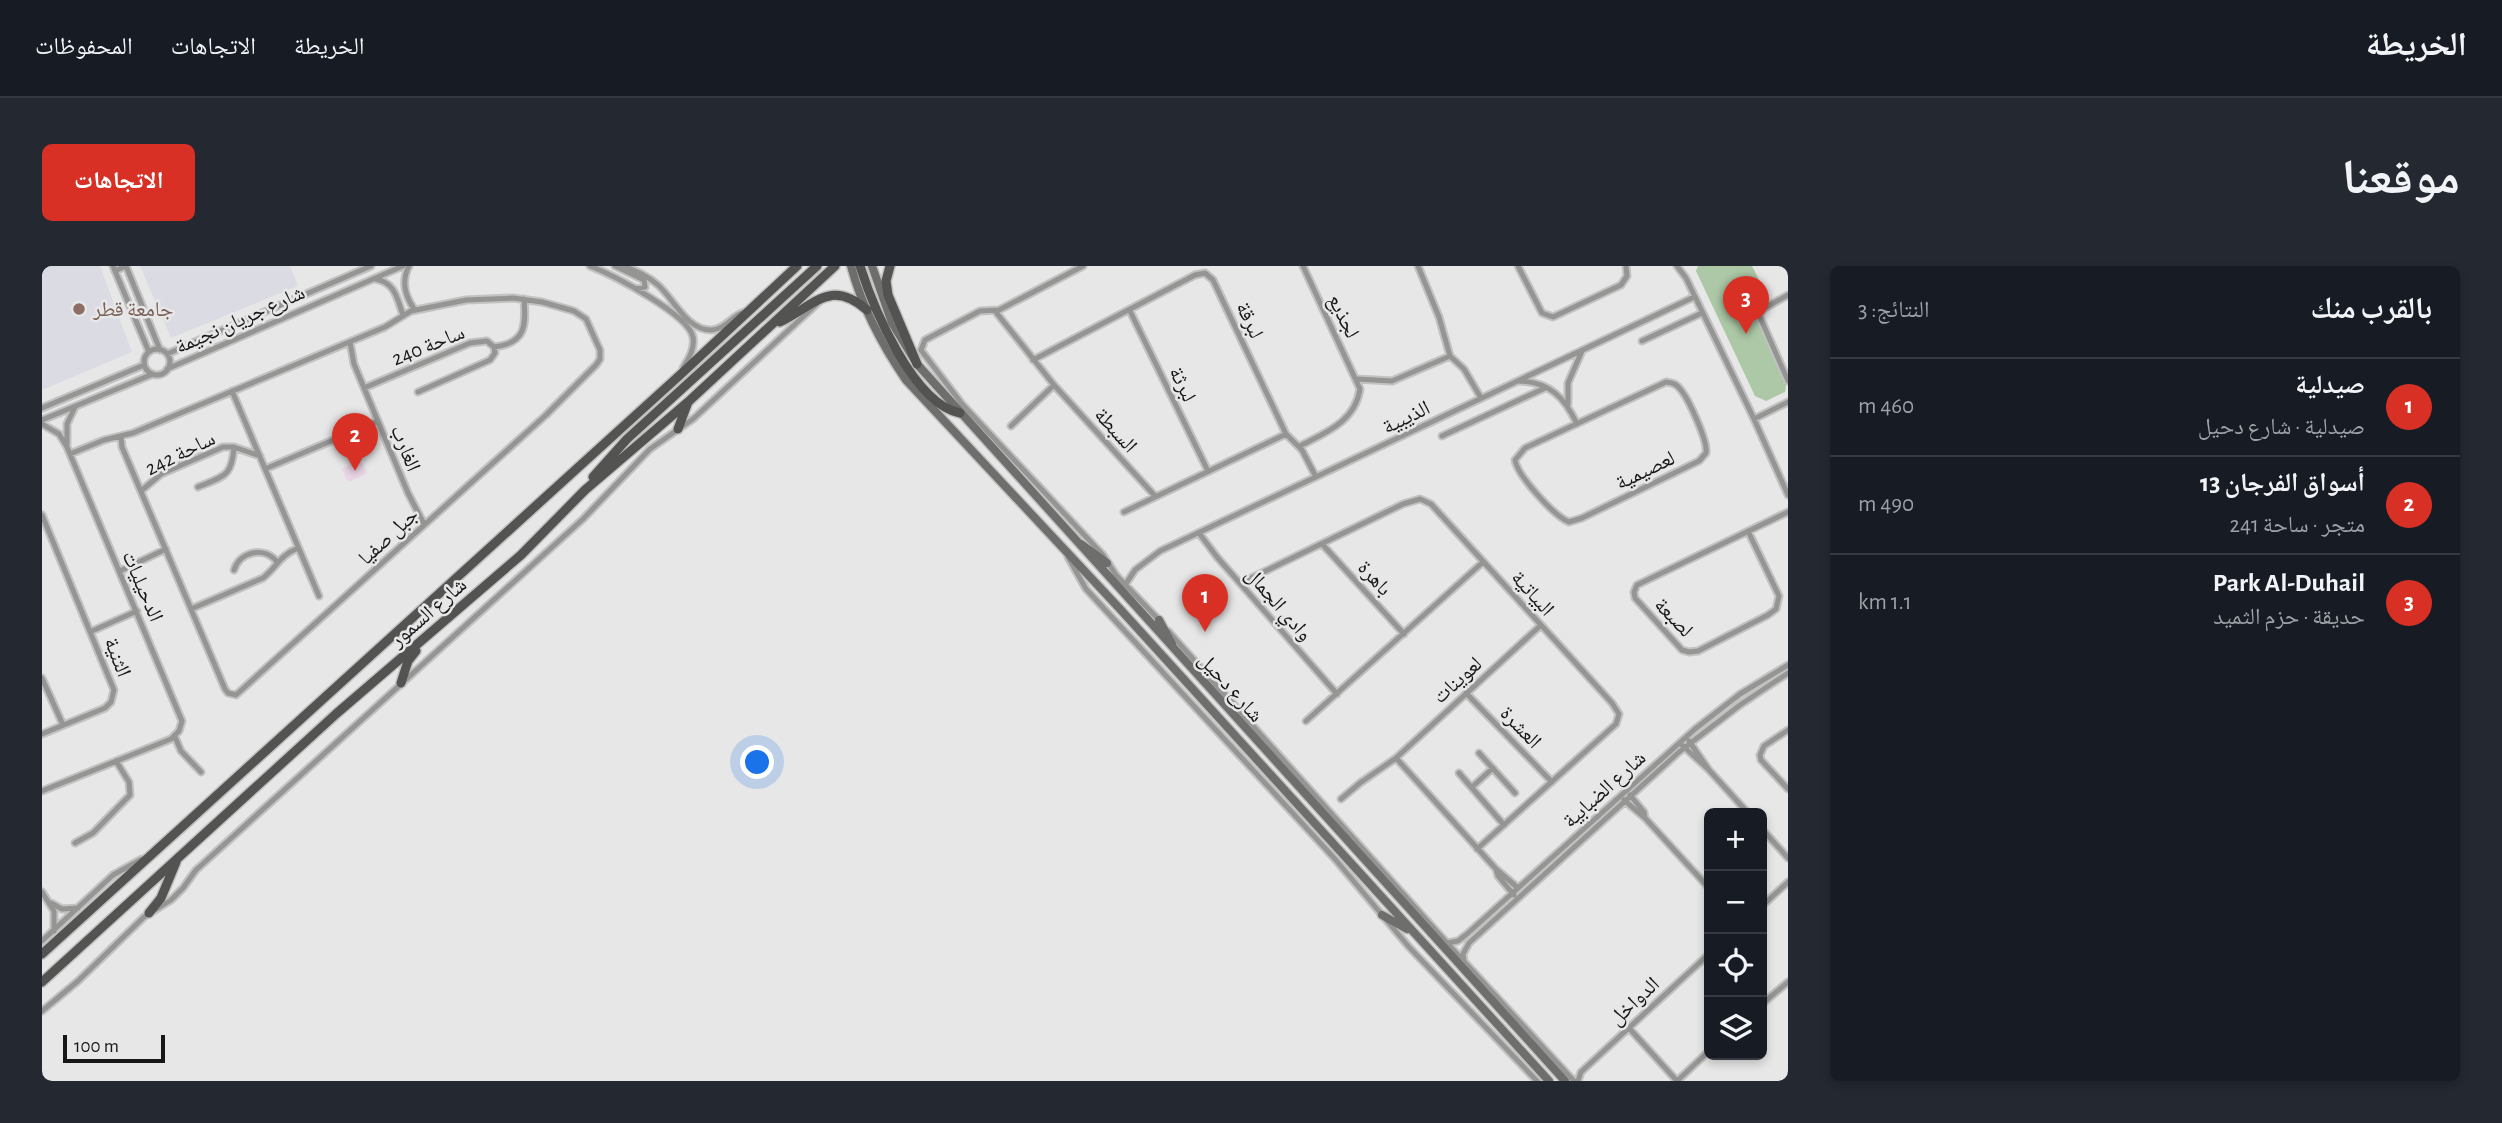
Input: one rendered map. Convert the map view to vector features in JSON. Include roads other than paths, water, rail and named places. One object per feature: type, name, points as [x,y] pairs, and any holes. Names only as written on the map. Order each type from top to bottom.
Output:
[{"type":"main road","name":"شارع السمور","points":[[42,954],[680,375],[794,266]]},
{"type":"main road","points":[[585,490],[627,439],[817,266]]},
{"type":"main road","name":"شارع السمور","points":[[42,982],[336,714],[521,555],[585,490],[688,402],[835,266]]},
{"type":"main road","name":"شارع دحيل","points":[[851,266],[882,342],[906,380],[1120,609],[1549,1081]]},
{"type":"main road","points":[[860,266],[881,321],[912,374],[941,405],[960,413]]},
{"type":"main road","name":"شارع دحيل","points":[[872,266],[892,323],[917,364],[1565,1081]]},
{"type":"main road","points":[[890,266],[886,285],[888,295],[917,364]]},
{"type":"main road","points":[[772,326],[825,297],[845,296],[856,300],[867,310]]},
{"type":"main road","points":[[678,429],[688,402]]},
{"type":"main road","points":[[1072,538],[1107,563]]},
{"type":"main road","points":[[401,683],[413,654],[456,616],[468,601]]},
{"type":"main road","points":[[1159,620],[1178,655]]},
{"type":"main road","points":[[149,913],[161,898],[179,857]]},
{"type":"main road","points":[[1382,915],[1414,933]]},
{"type":"main road","points":[[1415,915],[1429,922]]},
{"type":"main road","points":[[1538,1054],[1558,1064]]},
{"type":"street","points":[[42,422],[76,405],[167,369],[167,355],[160,350],[126,266],[114,268],[149,352]]},
{"type":"street","name":"شارع جريان نجيمة","points":[[167,355],[371,266]]},
{"type":"street","name":"شارع جريان نجيمة","points":[[167,369],[403,266]]},
{"type":"street","points":[[410,266],[405,274],[404,285],[415,310]]},
{"type":"street","points":[[590,266],[677,315],[691,330],[693,349],[680,375]]},
{"type":"street","points":[[615,266],[645,281],[643,289],[633,289]]},
{"type":"street","points":[[624,266],[658,284],[691,322],[700,328],[720,328],[735,316],[747,312]]},
{"type":"street","points":[[995,311],[1083,266]]},
{"type":"street","name":"لجذيع","points":[[1303,266],[1357,379]]},
{"type":"street","points":[[1418,266],[1439,317],[1450,356],[1464,369],[1481,398]]},
{"type":"street","points":[[1518,266],[1542,313],[1553,317],[1621,285],[1627,276],[1626,266]]},
{"type":"street","points":[[1677,266],[1754,419],[1788,495]]},
{"type":"street","points":[[1682,272],[1688,266]]},
{"type":"street","name":"لبرقة","points":[[1032,360],[1198,274],[1208,275],[1213,280],[1286,434],[1300,446],[1316,477]]},
{"type":"street","points":[[372,278],[382,280],[392,287],[403,315]]},
{"type":"street","points":[[1788,295],[1763,309],[1759,316],[1788,381]]},
{"type":"street","name":"شارع السمور","points":[[42,1011],[78,981],[149,913],[171,900],[196,870],[583,519],[650,449],[693,419],[825,297]]},
{"type":"street","name":"الذيبية","points":[[1125,585],[1135,570],[1157,553],[1694,297]]},
{"type":"street","name":"جبل صفيا","points":[[69,451],[121,436],[232,391],[390,325],[415,310],[476,299],[524,299],[556,305],[583,316],[599,347],[600,359],[546,415],[236,695],[226,691],[122,447],[121,436]]},
{"type":"street","points":[[494,347],[514,341],[523,331],[526,320],[524,299]]},
{"type":"street","name":"شارع دحيل","points":[[995,311],[980,311],[929,338],[923,343],[922,353],[961,404],[1103,555],[1116,575],[1447,943],[1576,1081]]},
{"type":"street","name":"السبطة","points":[[995,311],[1032,360],[1155,496]]},
{"type":"street","name":"لبرثة","points":[[1130,311],[1208,471]]},
{"type":"street","points":[[1642,341],[1702,313]]},
{"type":"street","name":"ساحة 240","points":[[364,388],[474,342],[487,341],[494,347],[494,356],[490,360],[418,392]]},
{"type":"street","name":"الغارب","points":[[350,342],[353,360],[364,388],[408,493],[424,524]]},
{"type":"street","points":[[1568,404],[1569,383],[1583,349]]},
{"type":"street","points":[[144,365],[149,352],[160,350]]},
{"type":"street","points":[[1300,446],[1338,426],[1349,415],[1360,392],[1357,379],[1392,381],[1450,356]]},
{"type":"street","points":[[144,365],[153,374]]},
{"type":"street","points":[[42,408],[144,365]]},
{"type":"street","points":[[1518,381],[1529,382],[1556,393],[1568,404],[1577,424]]},
{"type":"street","name":"لعصيمية","points":[[1671,382],[1682,391],[1707,450],[1705,456],[1693,465],[1583,518],[1569,522],[1556,514],[1523,477],[1515,460],[1525,449],[1577,424],[1659,384],[1671,382]]},
{"type":"street","points":[[1011,426],[1054,385]]},
{"type":"street","points":[[1442,436],[1545,388]]},
{"type":"street","points":[[232,391],[319,596]]},
{"type":"street","points":[[1754,419],[1788,402]]},
{"type":"street","points":[[69,451],[67,425],[76,405]]},
{"type":"street","points":[[265,469],[378,421]]},
{"type":"street","name":"الدحيليات","points":[[42,422],[59,434],[69,451],[137,611],[181,717],[181,728],[175,737]]},
{"type":"street","points":[[1124,512],[1286,434]]},
{"type":"street","name":"ساحة 242","points":[[141,491],[160,474],[223,447],[234,447],[260,456]]},
{"type":"street","name":"ساحة 242","points":[[198,487],[228,472],[233,464],[234,447]]},
{"type":"street","name":"البياتية","points":[[1241,583],[1404,504],[1420,499],[1431,505],[1612,703],[1619,718],[1611,730],[1478,849]]},
{"type":"street","name":"لصبعة","points":[[1748,531],[1779,596],[1776,609],[1698,651],[1682,650],[1638,602],[1634,596],[1635,588],[1640,583],[1748,531],[1788,513]]},
{"type":"street","name":"الثنية","points":[[42,515],[113,681],[114,694],[104,708],[42,734]]},
{"type":"street","name":"وادي الجمال","points":[[1199,533],[1336,694]]},
{"type":"street","name":"باهرة","points":[[1322,544],[1404,634]]},
{"type":"street","points":[[191,609],[262,578],[285,554],[298,548]]},
{"type":"street","points":[[120,571],[166,549]]},
{"type":"street","points":[[234,570],[241,559],[258,552],[269,553],[277,562]]},
{"type":"street","name":"شارع دحيل","points":[[1067,554],[1086,589],[1335,859],[1409,947],[1537,1081]]},
{"type":"street","points":[[1306,721],[1483,562]]},
{"type":"street","name":"الذيبية","points":[[1116,575],[1135,570]]},
{"type":"street","name":"الثنية","points":[[92,631],[137,611]]},
{"type":"street","name":"لعوينات","points":[[1341,799],[1396,758],[1541,625]]},
{"type":"street","name":"شارع الضبابية","points":[[1447,943],[1461,939],[1516,893],[1681,745],[1686,737],[1740,694],[1788,664]]},
{"type":"street","name":"شارع الضبابية","points":[[1681,745],[1690,743],[1788,673]]},
{"type":"street","points":[[42,678],[63,726]]},
{"type":"street","name":"العشرة","points":[[1466,693],[1552,782]]},
{"type":"street","points":[[1788,730],[1764,746],[1760,755],[1763,762],[1788,789]]},
{"type":"street","points":[[42,791],[175,737],[181,751],[201,772]]},
{"type":"street","points":[[1686,737],[1709,770]]},
{"type":"street","points":[[1681,745],[1709,770],[1743,808]]},
{"type":"street","points":[[1479,753],[1515,793]]},
{"type":"street","points":[[1396,758],[1516,893]]},
{"type":"street","points":[[75,842],[93,833],[130,795],[129,782],[116,761]]},
{"type":"street","points":[[1472,788],[1493,768]]},
{"type":"street","points":[[1460,773],[1506,824]]},
{"type":"street","points":[[1628,793],[1644,812],[1645,818]]},
{"type":"street","points":[[1622,798],[1645,818],[1704,883]]},
{"type":"street","name":"شارع الضبابية","points":[[1464,961],[1464,950],[1469,943],[1516,893],[1523,893],[1622,798]]},
{"type":"street","points":[[1767,835],[1788,858]]},
{"type":"street","name":"شارع السمور","points":[[42,941],[113,875],[151,854]]},
{"type":"street","points":[[1767,901],[1788,882]]},
{"type":"street","points":[[42,892],[55,915],[54,931]]},
{"type":"street","points":[[50,903],[62,909],[78,908]]},
{"type":"street","name":"الدواخل","points":[[1576,1081],[1581,1072],[1704,959]]},
{"type":"street","points":[[1767,1000],[1788,982]]},
{"type":"street","points":[[1629,1028],[1677,1081],[1704,1056]]},
{"type":"street","points":[[1565,1071],[1581,1072]]},
{"type":"place","name":"جامعة قطر","points":[[79,309]]},
{"type":"place","name":"Park Al-Duhail","points":[[1746,334]]},
{"type":"place","name":"أسواق الفرجان 13","points":[[355,471]]},
{"type":"place","name":"صيدلية","points":[[1205,632]]}]
